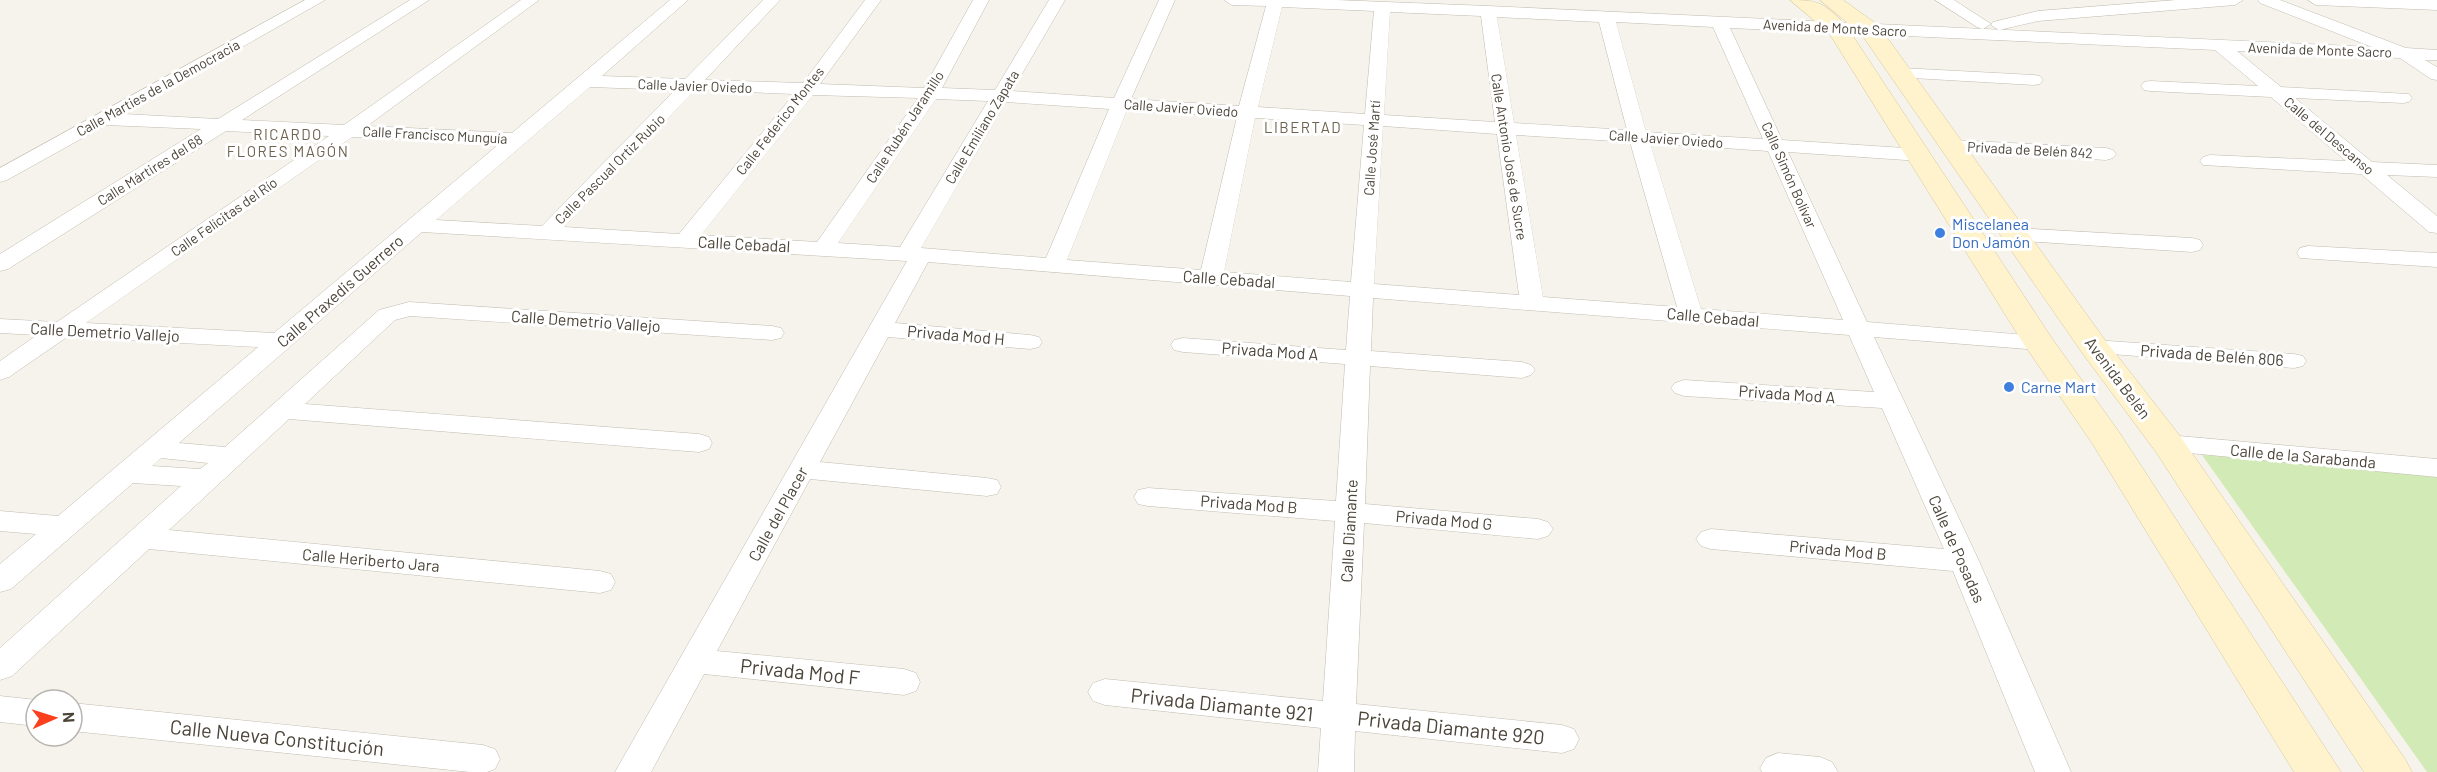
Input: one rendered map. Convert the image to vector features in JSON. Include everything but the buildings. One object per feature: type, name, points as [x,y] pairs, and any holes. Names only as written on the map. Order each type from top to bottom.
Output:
[{"type":"main road","name":"Avenida Belén","points":[[1836,16],[1901,73],[2094,347],[2168,444],[2389,772]]},
{"type":"main road","points":[[1836,16],[1920,155],[2039,343],[2107,440],[2318,772]]},
{"type":"street","name":"Calle Marties de la Democracia","points":[[0,176],[317,0]]},
{"type":"street","name":"Calle Mártires del 68","points":[[0,264],[421,0]]},
{"type":"street","name":"Calle Felícitas del Río","points":[[0,372],[348,131],[531,0]]},
{"type":"street","name":"Calle Praxedis Guerrero","points":[[0,581],[680,0]]},
{"type":"street","name":"Calle Pascual Ortiz Rubio","points":[[547,233],[692,86],[772,0]]},
{"type":"street","name":"Calle Federico Montes","points":[[685,241],[807,90],[873,0]]},
{"type":"street","name":"Calle Rubén Jaramillo","points":[[823,249],[930,94],[981,0]]},
{"type":"street","name":"Calle Emiliano Zapata","points":[[914,254],[999,96],[1057,0]]},
{"type":"street","points":[[1054,265],[1120,104],[1167,0]]},
{"type":"street","name":"Avenida de Monte Sacro","points":[[1232,0],[1719,22],[1836,16],[2221,46],[2437,55]]},
{"type":"street","name":"Avenida de Monte Sacro","points":[[1438,0],[1620,6],[2437,45]]},
{"type":"street","points":[[1943,0],[1991,24],[2037,16],[2235,0]]},
{"type":"street","points":[[2266,0],[2404,54],[2437,75]]},
{"type":"street","points":[[2316,0],[2437,4]]},
{"type":"street","points":[[1211,278],[1247,112],[1275,2]]},
{"type":"street","name":"Calle José Martí","points":[[1362,289],[1382,7]]},
{"type":"street","name":"Calle Antonio José de Sucre","points":[[1488,11],[1532,303]]},
{"type":"street","points":[[1606,16],[1638,137],[1691,315]]},
{"type":"street","name":"Calle Simón Bolívar","points":[[1719,22],[1857,328]]},
{"type":"street","name":"Calle del Descanso","points":[[2221,46],[2437,227]]},
{"type":"street","points":[[1901,73],[2034,80]]},
{"type":"street","name":"Calle Javier Oviedo","points":[[585,81],[999,96],[1920,155]]},
{"type":"street","points":[[2150,86],[2403,98]]},
{"type":"street","name":"Calle Francisco Munguía","points":[[100,120],[517,139]]},
{"type":"street","name":"Privada de Belén 842","points":[[1953,146],[2106,154]]},
{"type":"street","points":[[2210,161],[2437,171]]},
{"type":"street","name":"Calle Cebadal","points":[[417,225],[914,254],[2039,343]]},
{"type":"street","points":[[2016,235],[2192,245]]},
{"type":"street","points":[[2308,253],[2437,260]]},
{"type":"street","name":"Calle del Placer","points":[[633,772],[882,329],[914,254]]},
{"type":"street","name":"Calle Diamante","points":[[1336,772],[1362,289]]},
{"type":"street","name":"Calle Demetrio Vallejo","points":[[282,410],[387,315],[399,310],[772,333]]},
{"type":"street","name":"Calle Demetrio Vallejo","points":[[0,326],[281,341]]},
{"type":"street","name":"Calle de Posadas","points":[[1857,328],[1964,561],[2053,772]]},
{"type":"street","name":"Privada Mod H","points":[[882,329],[1030,342]]},
{"type":"street","name":"Privada Mod A","points":[[1183,345],[1522,370]]},
{"type":"street","name":"Privada de Belén 806","points":[[2094,347],[2294,362]]},
{"type":"street","name":"Privada Mod A","points":[[1684,388],[1890,400]]},
{"type":"street","points":[[0,667],[282,410],[699,443]]},
{"type":"street","name":"Calle de la Sarabanda","points":[[2168,444],[2437,468]]},
{"type":"street","points":[[155,449],[232,456]]},
{"type":"street","points":[[803,469],[987,487]]},
{"type":"street","points":[[127,473],[206,479]]},
{"type":"street","name":"Privada Mod B","points":[[1148,497],[1350,512]]},
{"type":"street","name":"Privada Mod G","points":[[1350,512],[1538,529]]},
{"type":"street","points":[[0,521],[64,526]]},
{"type":"street","name":"Calle Heriberto Jara","points":[[142,538],[600,582]]},
{"type":"street","name":"Privada Mod B","points":[[1711,539],[1964,561]]},
{"type":"street","name":"Privada Mod F","points":[[695,661],[904,682]]},
{"type":"street","name":"Privada Diamante 921","points":[[1105,692],[1339,717]]},
{"type":"street","points":[[0,709],[24,712]]},
{"type":"street","name":"Privada Diamante 920","points":[[1339,717],[1562,739]]},
{"type":"street","name":"Calle Nueva Constitución","points":[[84,718],[483,759]]},
{"type":"street","points":[[1778,768],[1820,772]]},
{"type":"green space","points":[[2202,455],[2437,473],[2437,772],[2427,772]]},
{"type":"place","name":"Miscelanea Don Jamón","points":[[1940,233]]},
{"type":"place","name":"Carne Mart","points":[[2009,387]]},
{"type":"district","name":"LIBERTAD","points":[[1303,128]]},
{"type":"district","name":"RICARDO FLORES MAGÓN","points":[[288,144]]}]
